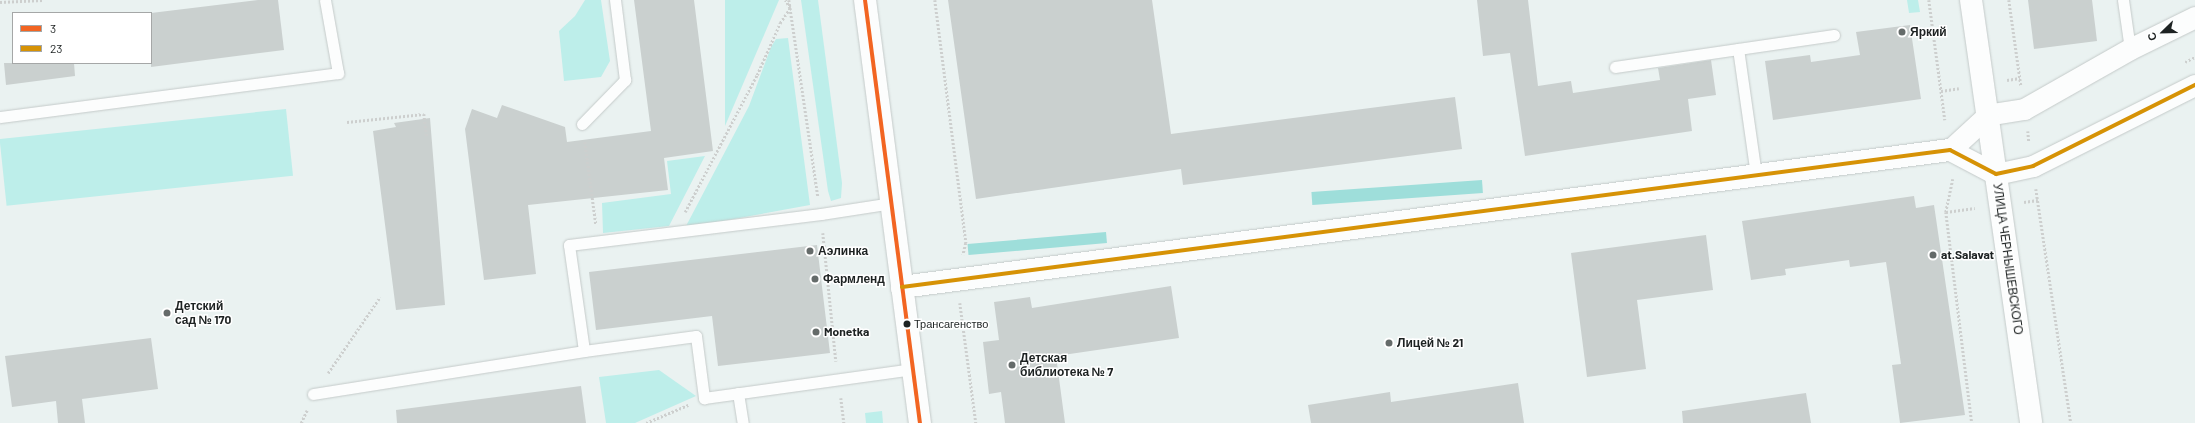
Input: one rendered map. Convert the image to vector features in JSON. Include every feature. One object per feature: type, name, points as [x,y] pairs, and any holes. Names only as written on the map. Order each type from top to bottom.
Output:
[{"type":"street","points":[[865,0],[920,423]]},
{"type":"street","name":"УЛИЦА ЧЕРНЫШЕВСКОГО","points":[[1971,0],[2031,423]]},
{"type":"street","points":[[1950,150],[1988,115],[2024,109],[2130,49],[2195,17]]},
{"type":"street","points":[[902,287],[1950,150],[1996,174],[2033,166],[2195,86]]},
{"type":"lane","points":[[0,117],[338,72],[325,0]]},
{"type":"lane","points":[[582,124],[625,80],[615,0]]},
{"type":"lane","points":[[2123,0],[2130,49]]},
{"type":"lane","points":[[1615,67],[1834,35]]},
{"type":"lane","points":[[1738,48],[1756,175]]},
{"type":"lane","points":[[584,352],[569,245],[892,203]]},
{"type":"lane","points":[[313,394],[696,336],[704,398],[913,369]]},
{"type":"lane","points":[[738,393],[743,423]]},
{"type":"path","points":[[0,2],[43,0]]},
{"type":"path","points":[[675,232],[757,75],[780,23],[790,8],[785,0]]},
{"type":"path","points":[[935,0],[966,243],[957,280],[976,423]]},
{"type":"path","points":[[1928,0],[1945,120]]},
{"type":"path","points":[[2009,0],[2071,423]]},
{"type":"path","points":[[347,122],[424,114],[427,138]]},
{"type":"path","points":[[582,124],[598,241]]},
{"type":"path","points":[[1954,179],[1946,212],[1972,423]]},
{"type":"path","points":[[313,394],[380,297]]},
{"type":"path","points":[[646,423],[704,398]]},
{"type":"shaded area","points":[[585,0],[601,0],[610,61],[601,77],[564,81],[559,31],[575,16]]},
{"type":"shaded area","points":[[725,0],[779,0],[725,126]]},
{"type":"shaded area","points":[[801,0],[818,0],[842,183],[841,198],[831,201],[828,191]]},
{"type":"shaded area","points":[[1907,0],[1918,0],[1920,12],[1909,13]]},
{"type":"shaded area","points":[[788,38],[810,205],[685,228],[749,106],[771,47],[776,39]]},
{"type":"shaded area","points":[[286,109],[293,176],[7,206],[0,139]]},
{"type":"shaded area","points":[[705,156],[669,226],[603,233],[602,203],[671,194],[667,161]]},
{"type":"shaded area","points":[[1482,180],[1483,193],[1312,205],[1311,192]]},
{"type":"shaded area","points":[[1106,232],[1107,243],[968,255],[968,244]]},
{"type":"shaded area","points":[[659,370],[696,396],[635,423],[606,423],[599,377]]},
{"type":"shaded area","points":[[882,411],[883,423],[866,423],[865,413]]},
{"type":"building","points":[[258,0],[278,0],[284,50],[151,67],[152,13]]},
{"type":"building","points":[[634,0],[694,0],[713,151],[664,158],[668,190],[528,205],[536,274],[484,280],[465,129],[472,109],[497,118],[502,105],[565,127],[567,142],[651,131]]},
{"type":"building","points":[[948,0],[1152,0],[1171,134],[1455,97],[1462,149],[1183,185],[1181,169],[976,199]]},
{"type":"building","points":[[1477,0],[1528,0],[1538,86],[1571,81],[1573,93],[1660,80],[1658,68],[1711,60],[1716,95],[1688,99],[1692,131],[1525,156],[1510,53],[1483,56]]},
{"type":"building","points":[[2028,0],[2092,0],[2097,41],[2034,49]]},
{"type":"building","points":[[1910,25],[1921,99],[1773,120],[1765,61],[1810,55],[1811,62],[1860,55],[1856,32]]},
{"type":"building","points":[[4,63],[74,64],[75,76],[6,85]]},
{"type":"building","points":[[430,118],[445,305],[396,310],[373,131],[396,127],[394,123]]},
{"type":"building","points":[[1914,196],[1916,208],[1934,205],[1965,415],[1900,423],[1892,365],[1901,364],[1886,262],[1850,267],[1849,260],[1785,269],[1786,275],[1751,280],[1742,221]]},
{"type":"building","points":[[1706,235],[1713,290],[1637,300],[1646,369],[1587,377],[1571,253]]},
{"type":"building","points":[[817,245],[830,353],[718,366],[712,316],[596,330],[589,272]]},
{"type":"building","points":[[1171,286],[1179,338],[1056,356],[1065,423],[1005,423],[1001,392],[989,394],[983,342],[999,340],[994,302],[1030,297],[1032,308]]},
{"type":"building","points":[[151,338],[158,389],[82,399],[85,423],[58,423],[56,401],[12,407],[5,356]]},
{"type":"building","points":[[1518,383],[1524,423],[1311,423],[1308,405],[1390,392],[1391,402]]},
{"type":"building","points":[[581,386],[586,423],[397,423],[396,410]]},
{"type":"building","points":[[1806,393],[1811,423],[1683,423],[1682,411]]},
{"type":"transit line","name":"3","points":[[865,0],[920,423]]},
{"type":"transit line","name":"23","points":[[902,287],[1950,150],[1996,174],[2033,166],[2195,85]]},
{"type":"place","name":"Яркий","points":[[1902,32]]},
{"type":"place","name":"Аэлинка","points":[[810,251]]},
{"type":"place","name":"at.Salavat","points":[[1933,255]]},
{"type":"place","name":"Фармленд","points":[[815,279]]},
{"type":"place","name":"Детский сад № 170","points":[[167,313]]},
{"type":"place","name":"Трансагенство","points":[[907,324]]},
{"type":"place","name":"Monetka","points":[[816,332]]},
{"type":"place","name":"Лицей № 21","points":[[1389,343]]},
{"type":"place","name":"Детская библиотека № 7","points":[[1012,365]]}]
